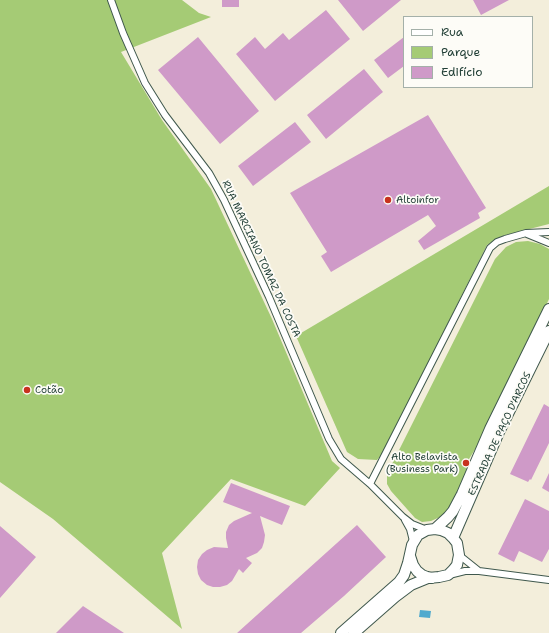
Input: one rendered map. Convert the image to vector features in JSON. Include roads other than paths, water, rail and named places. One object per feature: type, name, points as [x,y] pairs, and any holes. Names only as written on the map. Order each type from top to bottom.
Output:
[{"type":"main road","name":"ESTRADA DE PAÇO D'ARCOS","points":[[413,541],[418,535],[431,529],[448,517],[453,511],[493,423],[549,309]]},
{"type":"main road","name":"ESTRADA DE PAÇO D'ARCOS","points":[[453,538],[499,432],[549,331]]},
{"type":"main road","points":[[354,633],[406,588],[422,580],[448,575],[457,565],[459,555],[457,543],[448,533],[441,530],[431,529]]},
{"type":"main road","points":[[341,633],[400,582],[406,570],[413,541]]},
{"type":"main road","points":[[410,555],[413,565],[417,571],[427,577],[432,578]]},
{"type":"street","name":"RUA MARCIANO TOMAZ DA COSTA","points":[[111,0],[123,34],[145,83],[165,115],[209,173],[224,200],[269,297],[329,439],[341,459],[370,484],[403,518],[410,528],[413,541]]},
{"type":"street","points":[[370,484],[490,248],[496,242],[526,233],[549,232]]},
{"type":"street","points":[[526,233],[549,243]]},
{"type":"street","name":"RUA MARCIANO TOMAZ DA COSTA","points":[[403,518],[412,524],[431,529]]},
{"type":"street","points":[[459,555],[479,571]]},
{"type":"street","points":[[448,575],[465,571],[479,571],[549,580]]},
{"type":"water","points":[[420,610],[431,611],[430,618],[419,617]]},
{"type":"place","name":"Altoinfor","points":[[388,200]]},
{"type":"place","name":"Cotão","points":[[27,390]]},
{"type":"place","name":"Alto Belavista (Business Park)","points":[[466,463]]}]
